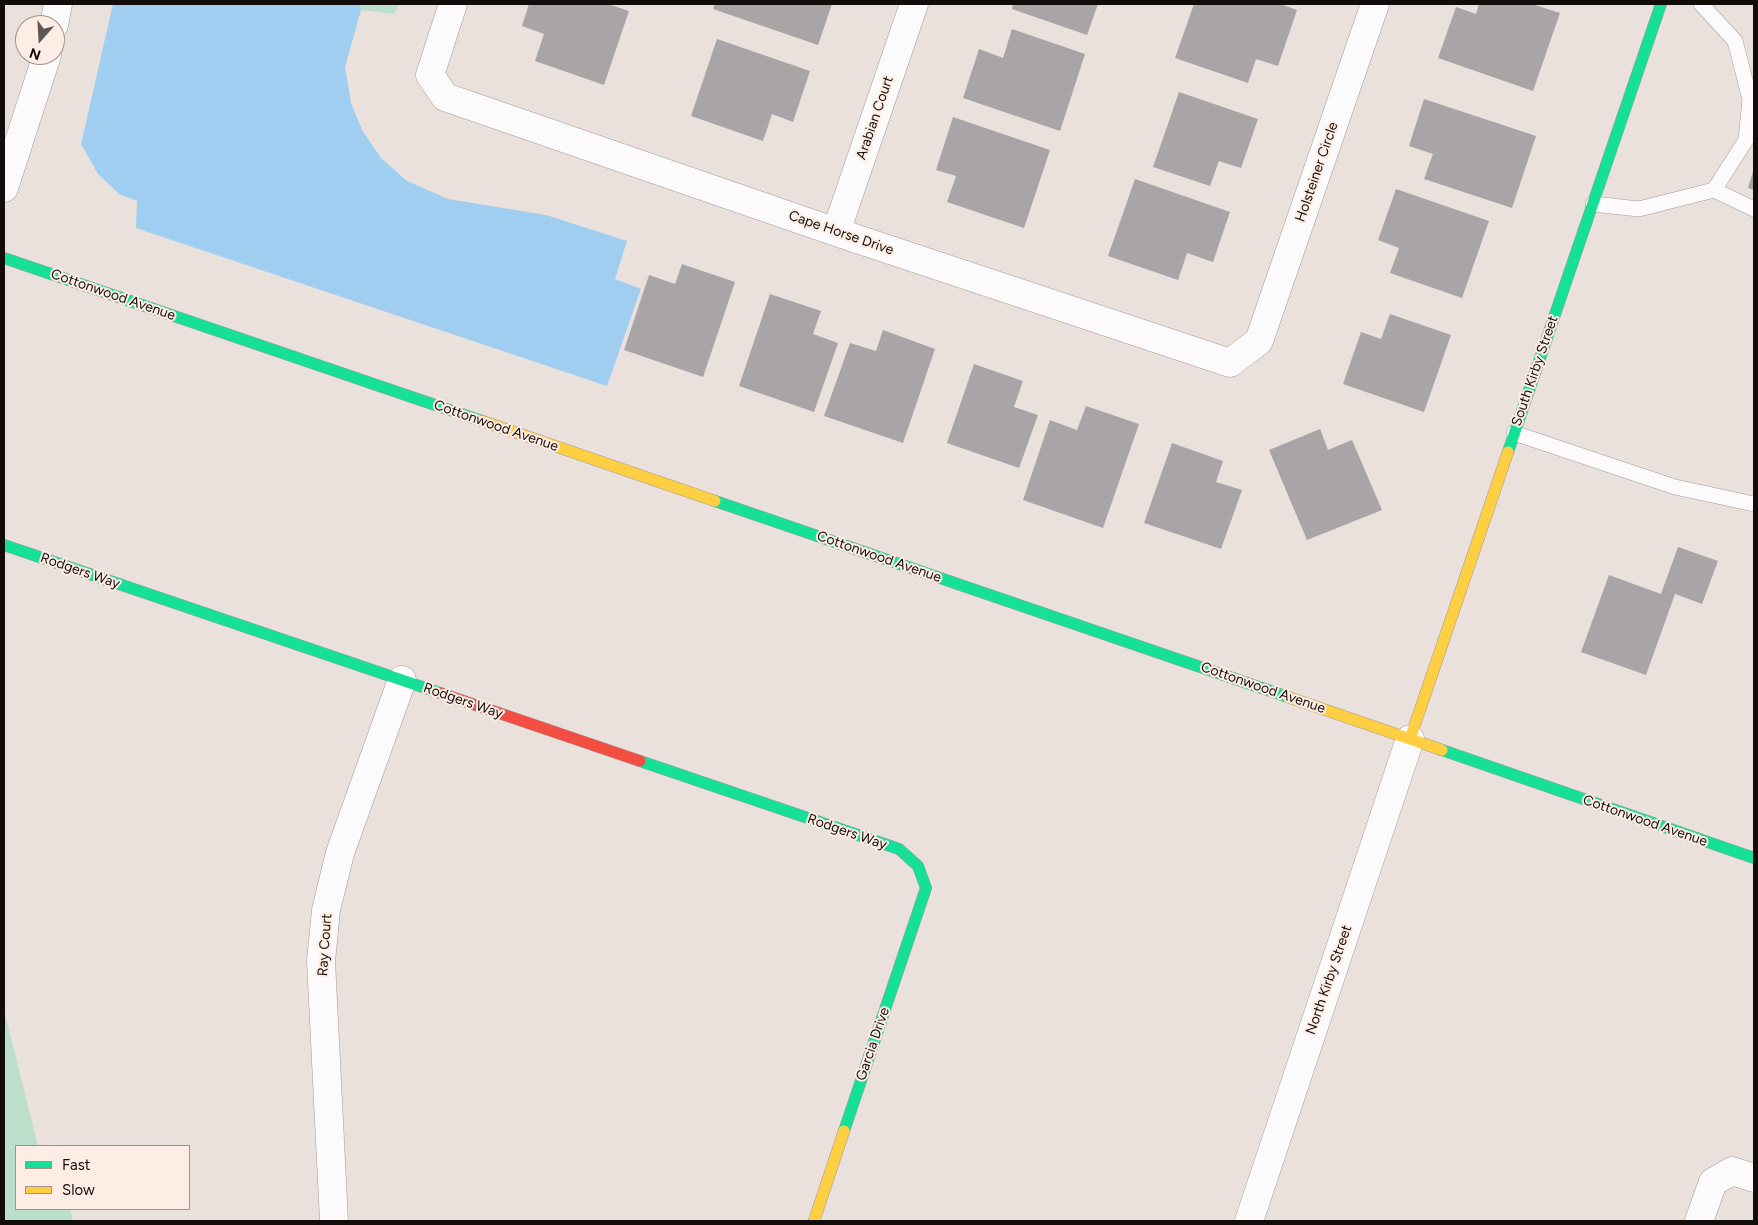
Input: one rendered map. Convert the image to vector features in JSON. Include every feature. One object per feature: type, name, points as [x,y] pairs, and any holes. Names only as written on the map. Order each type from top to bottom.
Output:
[{"type":"street","name":"Cape Horse Drive","points":[[453,4],[430,75],[444,97],[836,232],[1230,363],[1259,341]]},
{"type":"street","name":"Arabian Court","points":[[836,232],[914,4]]},
{"type":"street","name":"Holsteiner Circle","points":[[1259,341],[1375,4]]},
{"type":"street","name":"South Kirby Street","points":[[1410,739],[1661,4]]},
{"type":"street","points":[[4,188],[44,65]]},
{"type":"street","name":"Cottonwood Avenue","points":[[4,258],[1754,858]]},
{"type":"street","name":"Rodgers Way","points":[[4,545],[899,849],[918,866]]},
{"type":"street","name":"Ray Court","points":[[334,1221],[321,961],[326,910],[340,853],[402,680]]},
{"type":"street","name":"North Kirby Street","points":[[1249,1221],[1410,739]]},
{"type":"street","name":"Garcia Drive","points":[[814,1221],[926,888],[918,866]]},
{"type":"street","points":[[1699,1221],[1713,1182],[1732,1171],[1754,1178]]},
{"type":"lane","points":[[1701,4],[1735,41],[1751,94],[1746,140],[1714,190]]},
{"type":"lane","points":[[1593,204],[1638,210],[1714,190],[1754,210]]},
{"type":"lane","points":[[1514,433],[1675,487],[1754,504]]},
{"type":"green space","points":[[360,4],[399,4],[394,14],[361,10]]},
{"type":"green space","points":[[4,1010],[38,1145],[15,1145],[15,1210],[70,1210],[73,1221],[4,1221]]},
{"type":"water","points":[[113,4],[360,4],[361,10],[345,67],[351,103],[362,130],[381,158],[407,181],[448,199],[546,215],[627,241],[615,279],[641,289],[607,386],[136,228],[137,201],[119,194],[98,174],[81,144]]},
{"type":"building","points":[[529,4],[608,4],[629,11],[604,85],[535,61],[544,34],[522,26]]},
{"type":"building","points":[[715,4],[832,4],[818,45],[713,9]]},
{"type":"building","points":[[1013,4],[1098,4],[1087,35],[1012,9]]},
{"type":"building","points":[[1194,4],[1280,4],[1297,10],[1278,66],[1256,59],[1248,83],[1175,58]]},
{"type":"building","points":[[1479,4],[1532,4],[1560,13],[1533,91],[1438,58],[1456,7],[1476,14]]},
{"type":"building","points":[[1012,29],[1085,54],[1060,131],[963,98],[979,49],[1003,58]]},
{"type":"building","points":[[717,39],[810,71],[793,122],[772,114],[763,141],[691,116]]},
{"type":"building","points":[[1179,92],[1258,119],[1241,168],[1219,161],[1210,186],[1153,167]]},
{"type":"building","points":[[1424,99],[1536,136],[1512,208],[1424,179],[1433,154],[1409,146]]},
{"type":"building","points":[[953,117],[1050,150],[1024,228],[947,202],[956,176],[936,170]]},
{"type":"building","points":[[1754,168],[1754,190],[1748,188]]},
{"type":"building","points":[[1135,179],[1230,212],[1213,262],[1187,253],[1178,280],[1108,256]]},
{"type":"building","points":[[1396,189],[1489,221],[1462,298],[1390,273],[1399,248],[1378,240]]},
{"type":"building","points":[[682,264],[735,282],[703,377],[624,350],[649,275],[675,284]]},
{"type":"building","points":[[770,294],[821,311],[813,334],[838,343],[814,412],[739,386]]},
{"type":"building","points":[[1390,314],[1451,335],[1424,412],[1343,384],[1361,332],[1381,339]]},
{"type":"building","points":[[883,330],[935,349],[903,443],[824,416],[850,343],[876,351]]},
{"type":"building","points":[[974,364],[1023,381],[1014,407],[1038,415],[1019,468],[947,443]]},
{"type":"building","points":[[1086,406],[1139,424],[1103,528],[1023,500],[1050,420],[1077,430]]},
{"type":"building","points":[[1320,429],[1328,450],[1352,440],[1382,510],[1307,540],[1269,450]]},
{"type":"building","points":[[1172,443],[1223,461],[1216,482],[1242,490],[1221,549],[1144,523]]},
{"type":"building","points":[[1678,547],[1718,561],[1702,604],[1675,594],[1646,675],[1581,652],[1609,575],[1661,594]]},
{"type":"traffic: fast","points":[[1508,452],[1661,4]]},
{"type":"traffic: fast","points":[[4,258],[482,421]]},
{"type":"traffic: fast","points":[[715,501],[1288,697]]},
{"type":"traffic: fast","points":[[4,545],[440,693]]},
{"type":"traffic: fast","points":[[1442,750],[1754,858]]},
{"type":"traffic: fast","points":[[640,761],[899,849],[918,866],[926,888],[844,1131]]},
{"type":"traffic: slow","points":[[482,421],[715,501]]},
{"type":"traffic: slow","points":[[1410,739],[1508,452]]},
{"type":"traffic: slow","points":[[1288,697],[1442,750]]},
{"type":"traffic: slow","points":[[814,1221],[844,1131]]},
{"type":"traffic: jam","points":[[440,693],[640,761]]}]
